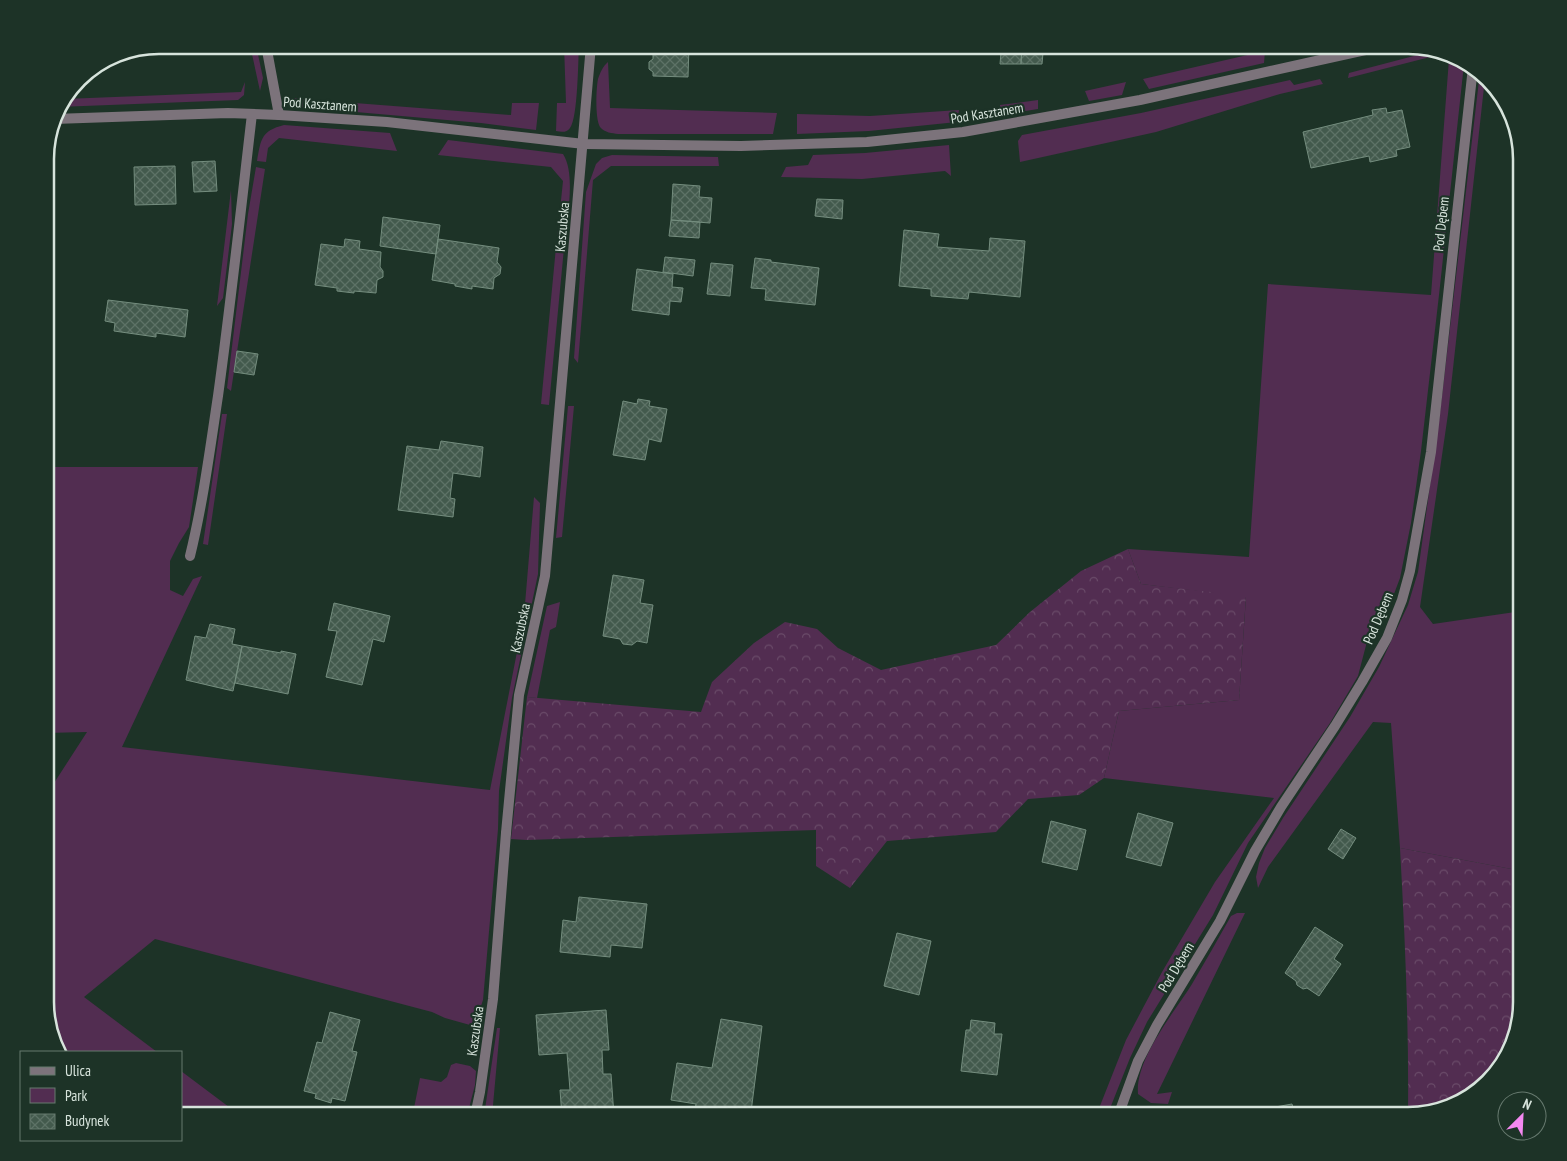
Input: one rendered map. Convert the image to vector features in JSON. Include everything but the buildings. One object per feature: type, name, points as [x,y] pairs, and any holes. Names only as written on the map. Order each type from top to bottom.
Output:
[{"type":"street","points":[[268,54],[279,115]]},
{"type":"street","points":[[584,144],[590,54]]},
{"type":"street","name":"Pod Kasztanem","points":[[62,119],[228,113],[387,122],[584,144],[741,146],[867,142],[963,132],[1140,100],[1347,54]]},
{"type":"street","name":"Pod Dębem","points":[[1121,1107],[1138,1061],[1157,1025],[1220,921],[1255,851],[1272,822],[1362,682],[1387,638],[1402,600],[1410,571],[1431,452],[1472,76]]},
{"type":"street","points":[[190,556],[198,524],[220,382],[252,114]]},
{"type":"street","name":"Kaszubska","points":[[477,1107],[493,999],[506,833],[520,695],[545,576],[584,144]]},
{"type":"green space","points":[[252,54],[258,54],[263,78],[260,91]]},
{"type":"green space","points":[[564,54],[579,54],[573,122],[567,131],[556,131],[557,103],[566,103]]},
{"type":"green space","points":[[1252,54],[1265,54],[1264,63],[1149,89],[1143,79]]},
{"type":"green space","points":[[1419,55],[1432,57],[1348,78],[1349,73]]},
{"type":"green space","points":[[608,62],[610,108],[777,113],[773,134],[618,134],[606,132],[598,123],[596,96],[598,79]]},
{"type":"green space","points":[[1449,62],[1463,70],[1421,451],[1411,523],[1400,578],[1386,615],[1370,630],[1358,676],[1330,723],[1248,843],[1213,915],[1147,1022],[1111,1107],[1100,1107],[1126,1040],[1162,972],[1215,882],[1274,798],[1104,778],[1119,711],[1239,700],[1246,597],[1141,584],[1128,549],[1249,557],[1268,284],[1431,295]]},
{"type":"green space","points":[[1320,79],[1323,84],[1280,94],[1156,132],[1020,162],[1018,141],[1022,135],[1141,113],[1290,80],[1294,85]]},
{"type":"green space","points":[[245,82],[244,95],[238,100],[68,107],[74,99],[241,92]]},
{"type":"green space","points":[[1126,82],[1122,95],[1089,101],[1085,91]]},
{"type":"green space","points":[[1479,82],[1484,87],[1448,414],[1420,607],[1433,624],[1513,612],[1513,869],[1400,848],[1391,723],[1373,722],[1268,867],[1258,888],[1256,877],[1265,848],[1350,717],[1379,667],[1408,605],[1418,572],[1440,413]]},
{"type":"green space","points":[[290,98],[511,115],[512,103],[539,103],[536,130],[481,123],[299,107]]},
{"type":"green space","points":[[1038,100],[1038,109],[1000,115],[1000,105]]},
{"type":"green space","points":[[959,110],[957,122],[869,131],[797,134],[797,114],[870,116]]},
{"type":"green space","points":[[284,125],[390,133],[397,151],[279,138],[268,148],[266,162],[257,161],[261,142],[266,133]]},
{"type":"green space","points":[[448,140],[563,154],[567,162],[570,184],[565,240],[557,239],[563,181],[551,167],[438,155]]},
{"type":"green space","points":[[949,145],[951,176],[945,171],[862,179],[781,177],[786,167],[808,165],[813,155],[865,153]]},
{"type":"green space","points":[[612,155],[718,157],[719,166],[611,166],[593,180],[578,363],[574,358],[586,192],[596,164],[602,158]]},
{"type":"green space","points":[[256,167],[265,169],[231,391],[227,388],[248,214]]},
{"type":"green space","points":[[231,190],[232,224],[223,298],[217,306]]},
{"type":"green space","points":[[556,247],[564,248],[549,405],[541,404]]},
{"type":"green space","points":[[568,406],[574,406],[562,537],[556,538]]},
{"type":"green space","points":[[222,414],[227,414],[208,545],[203,544]]},
{"type":"green space","points":[[54,467],[198,467],[189,527],[170,561],[170,590],[183,596],[193,579],[202,576],[122,747],[490,790],[524,616],[534,497],[540,503],[538,574],[512,698],[499,791],[498,829],[483,1000],[478,1015],[470,1025],[432,1012],[155,939],[84,997],[156,1051],[67,1051],[57,1029],[54,1009],[54,783],[87,732],[54,733]]},
{"type":"green space","points":[[1128,549],[1141,584],[1246,596],[1239,700],[1119,711],[1104,778],[1079,795],[1028,799],[996,832],[887,841],[850,888],[816,866],[816,830],[511,839],[527,697],[701,712],[712,682],[754,643],[785,622],[817,629],[838,648],[881,670],[996,645],[1030,612],[1081,571]]},
{"type":"green space","points":[[560,602],[556,627],[550,630],[537,698],[527,697],[547,606]]},
{"type":"green space","points":[[1400,848],[1513,869],[1513,1002],[1508,1036],[1491,1066],[1472,1085],[1442,1102],[1415,1107],[1408,1107],[1406,982]]},
{"type":"green space","points":[[1237,913],[1245,913],[1157,1094],[1172,1092],[1168,1104],[1151,1103],[1138,1094],[1139,1080],[1149,1051],[1192,984],[1231,916]]},
{"type":"green space","points":[[497,1028],[500,1028],[493,1107],[485,1107]]},
{"type":"green space","points":[[456,1063],[470,1066],[476,1071],[475,1085],[469,1107],[414,1107],[420,1078],[441,1082],[447,1077],[451,1065]]},
{"type":"green space","points":[[182,1072],[229,1107],[182,1107]]}]
